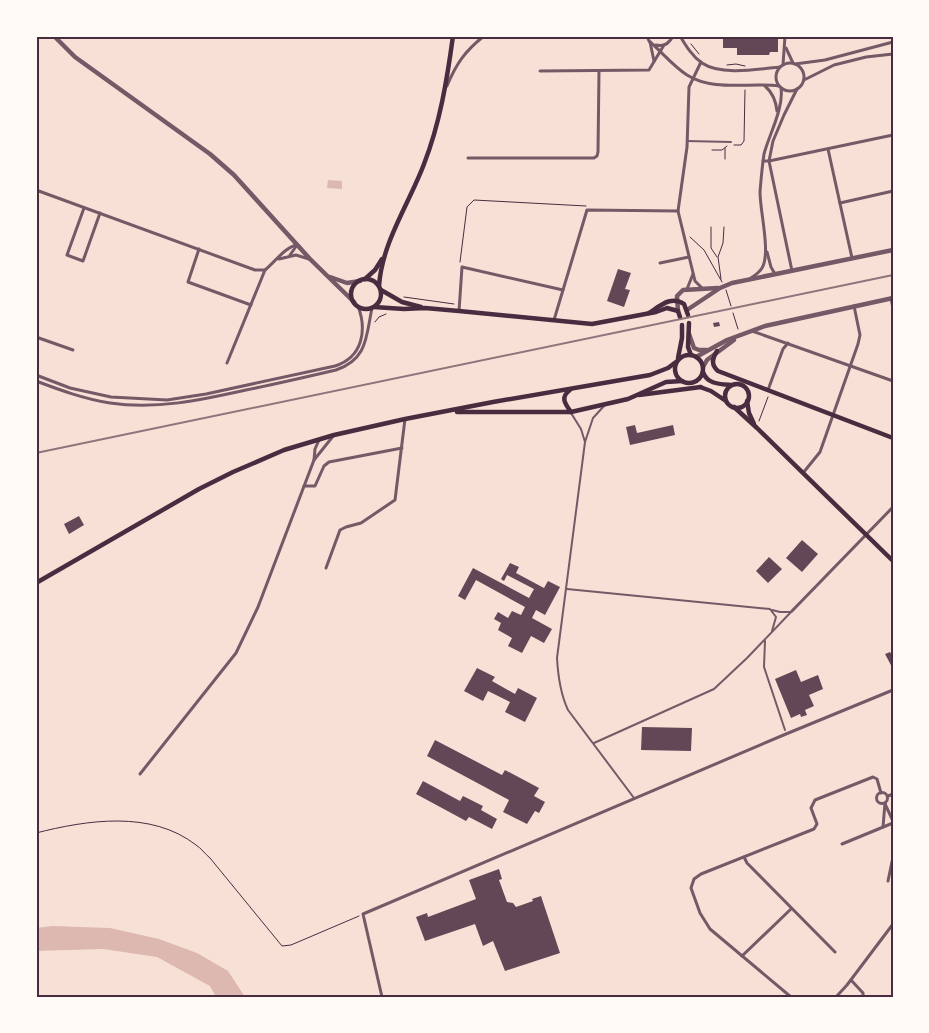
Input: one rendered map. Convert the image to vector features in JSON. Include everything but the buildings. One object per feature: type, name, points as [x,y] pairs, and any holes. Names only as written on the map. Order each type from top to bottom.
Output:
[{"type":"main road","points":[[453,36],[444,94],[424,166],[384,255],[375,270],[354,285],[352,291],[356,304],[365,309],[373,307],[458,310],[592,324],[647,314],[667,308],[678,311],[680,317]]},
{"type":"main road","points":[[373,307],[380,300],[384,255]]},
{"type":"main road","points":[[362,280],[372,280],[380,288],[402,302],[425,308]]},
{"type":"main road","points":[[647,314],[663,303],[677,301],[682,303],[688,313]]},
{"type":"main road","points":[[689,323],[688,346],[691,355]]},
{"type":"main road","points":[[682,325],[681,343],[675,368],[676,374],[682,381]]},
{"type":"main road","points":[[717,352],[712,361],[713,366],[718,371],[893,438]]},
{"type":"main road","points":[[36,583],[199,488],[268,456],[334,435],[444,412],[650,375],[668,368],[685,355],[691,355],[700,360],[704,376],[709,381],[718,384],[740,384],[746,388],[768,390]]},
{"type":"main road","points":[[690,383],[698,379],[702,369]]},
{"type":"main road","points":[[636,396],[660,383],[671,380],[690,383],[711,391],[734,407],[756,427],[893,561]]},
{"type":"main road","points":[[726,401],[726,390],[731,385]]},
{"type":"main road","points":[[444,412],[570,412],[636,396],[701,387]]},
{"type":"main road","points":[[746,388],[749,413],[756,427]]},
{"type":"main road","points":[[570,412],[564,399],[566,392],[572,389]]},
{"type":"main road","points":[[734,407],[741,407],[747,401]]},
{"type":"street","points":[[36,376],[70,388],[111,397],[167,400],[206,394],[344,362],[355,353],[362,337],[362,320],[356,304],[325,275],[234,176],[210,154],[76,57],[54,36]]},
{"type":"street","points":[[444,94],[459,61],[484,36]]},
{"type":"street","points":[[647,36],[654,61]]},
{"type":"street","points":[[540,71],[649,70],[664,45],[673,36]]},
{"type":"street","points":[[680,36],[690,52],[711,67],[746,70],[825,60],[893,42]]},
{"type":"street","points":[[775,275],[766,249],[760,195],[763,161],[781,100],[780,87],[776,78],[778,70],[782,66],[785,36]]},
{"type":"street","points":[[649,41],[676,66],[693,78],[707,83],[780,87],[789,91],[797,89]]},
{"type":"street","points":[[654,44],[664,45]]},
{"type":"street","points":[[785,47],[794,64],[803,72],[804,80]]},
{"type":"street","points":[[792,271],[769,162],[773,141],[784,115],[797,89],[804,80],[834,65],[866,57],[893,54]]},
{"type":"street","points":[[702,60],[693,78],[689,94],[687,141],[678,210],[696,284],[704,290]]},
{"type":"street","points":[[468,158],[594,158],[598,152],[600,71]]},
{"type":"street","points":[[765,86],[771,91],[776,103],[777,115]]},
{"type":"street","points":[[763,161],[769,162],[893,135]]},
{"type":"street","points":[[828,149],[852,259]]},
{"type":"street","points":[[36,190],[255,270],[265,270]]},
{"type":"street","points":[[840,203],[893,191]]},
{"type":"street","points":[[84,208],[67,255],[83,261],[100,213]]},
{"type":"street","points":[[554,320],[587,208],[678,210]]},
{"type":"street","points":[[227,364],[265,270],[278,260],[287,248],[290,236]]},
{"type":"street","points":[[287,248],[297,245]]},
{"type":"street","points":[[290,256],[297,245]]},
{"type":"street","points":[[199,249],[188,282],[251,305]]},
{"type":"street","points":[[749,280],[762,268],[766,249]]},
{"type":"street","points":[[678,311],[678,293],[687,289],[704,290],[893,250]]},
{"type":"street","points":[[278,260],[290,256],[310,259]]},
{"type":"street","points":[[660,263],[689,257]]},
{"type":"street","points":[[458,310],[462,267],[563,290]]},
{"type":"street","points":[[687,289],[693,274]]},
{"type":"street","points":[[325,275],[342,282],[362,280]]},
{"type":"street","points":[[688,313],[722,285]]},
{"type":"street","points":[[696,357],[741,335],[795,319],[892,298],[893,308]]},
{"type":"street","points":[[803,473],[820,452],[860,335],[854,306]]},
{"type":"street","points":[[36,381],[92,399],[143,406],[182,404],[225,395],[336,370],[346,366],[363,349],[373,307]]},
{"type":"street","points":[[752,331],[893,381]]},
{"type":"street","points":[[689,334],[694,348],[707,350]]},
{"type":"street","points":[[702,369],[707,360],[741,335]]},
{"type":"street","points":[[36,338],[73,350]]},
{"type":"street","points":[[768,390],[783,347],[788,343]]},
{"type":"street","points":[[326,568],[340,530],[361,523],[395,500],[405,420]]},
{"type":"street","points":[[140,774],[242,644],[314,460],[334,435]]},
{"type":"street","points":[[319,439],[322,443],[322,448]]},
{"type":"street","points":[[314,460],[315,449],[319,439]]},
{"type":"street","points":[[307,443],[315,449]]},
{"type":"street","points":[[304,486],[315,486],[324,466],[329,462],[402,448]]},
{"type":"street","points":[[792,612],[893,506]]},
{"type":"street","points":[[382,997],[363,914],[635,799],[785,732],[893,690]]},
{"type":"street","points":[[791,997],[710,929],[700,912],[691,888],[693,881],[698,875],[814,829],[817,824],[811,808],[815,800],[873,777],[877,779],[881,793]]},
{"type":"street","points":[[881,793],[886,793],[888,796]]},
{"type":"street","points":[[881,793],[878,795],[877,800],[882,804],[885,803]]},
{"type":"street","points":[[888,796],[893,794]]},
{"type":"street","points":[[883,827],[885,803],[888,796]]},
{"type":"street","points":[[842,844],[893,822],[885,803]]},
{"type":"street","points":[[744,857],[747,863],[791,909],[835,952]]},
{"type":"street","points":[[888,881],[893,857]]},
{"type":"street","points":[[742,956],[791,909]]},
{"type":"street","points":[[836,997],[892,926]]},
{"type":"street","points":[[851,980],[863,993],[863,997]]},
{"type":"lane","points":[[687,141],[731,142]]},
{"type":"lane","points":[[608,404],[593,418],[585,442],[558,658],[558,675],[568,710],[635,799]]},
{"type":"lane","points":[[570,412],[581,429],[585,442]]},
{"type":"lane","points":[[566,589],[792,612]]},
{"type":"lane","points":[[770,609],[776,617],[772,633]]},
{"type":"lane","points":[[594,743],[714,689],[748,658],[792,612]]},
{"type":"lane","points":[[764,640],[764,667],[785,732]]},
{"type":"path","points":[[690,43],[702,60]]},
{"type":"path","points":[[721,65],[736,64],[746,66],[746,70]]},
{"type":"path","points":[[712,150],[741,145],[744,142],[745,85]]},
{"type":"path","points":[[725,148],[725,159]]},
{"type":"path","points":[[460,266],[467,207],[474,200],[587,208]]},
{"type":"path","points":[[722,285],[718,257],[723,243],[724,227]]},
{"type":"path","points":[[711,228],[713,253],[718,257]]},
{"type":"path","points":[[686,234],[704,250],[731,306]]},
{"type":"path","points":[[402,296],[455,304],[457,302]]},
{"type":"path","points":[[733,313],[738,329]]},
{"type":"path","points":[[375,322],[379,317],[386,314]]},
{"type":"path","points":[[756,427],[768,390]]},
{"type":"path","points":[[36,833],[60,827],[104,821],[143,823],[161,827],[178,834],[196,845],[210,858],[282,946],[291,945],[363,914]]},
{"type":"shaded area","points":[[328,180],[342,181],[342,189],[327,188]]},
{"type":"shaded area","points":[[52,926],[110,928],[159,939],[197,953],[228,971],[245,997],[216,997],[210,986],[157,957],[103,949],[36,951],[36,928]]},
{"type":"railway","points":[[36,453],[893,275]]}]
